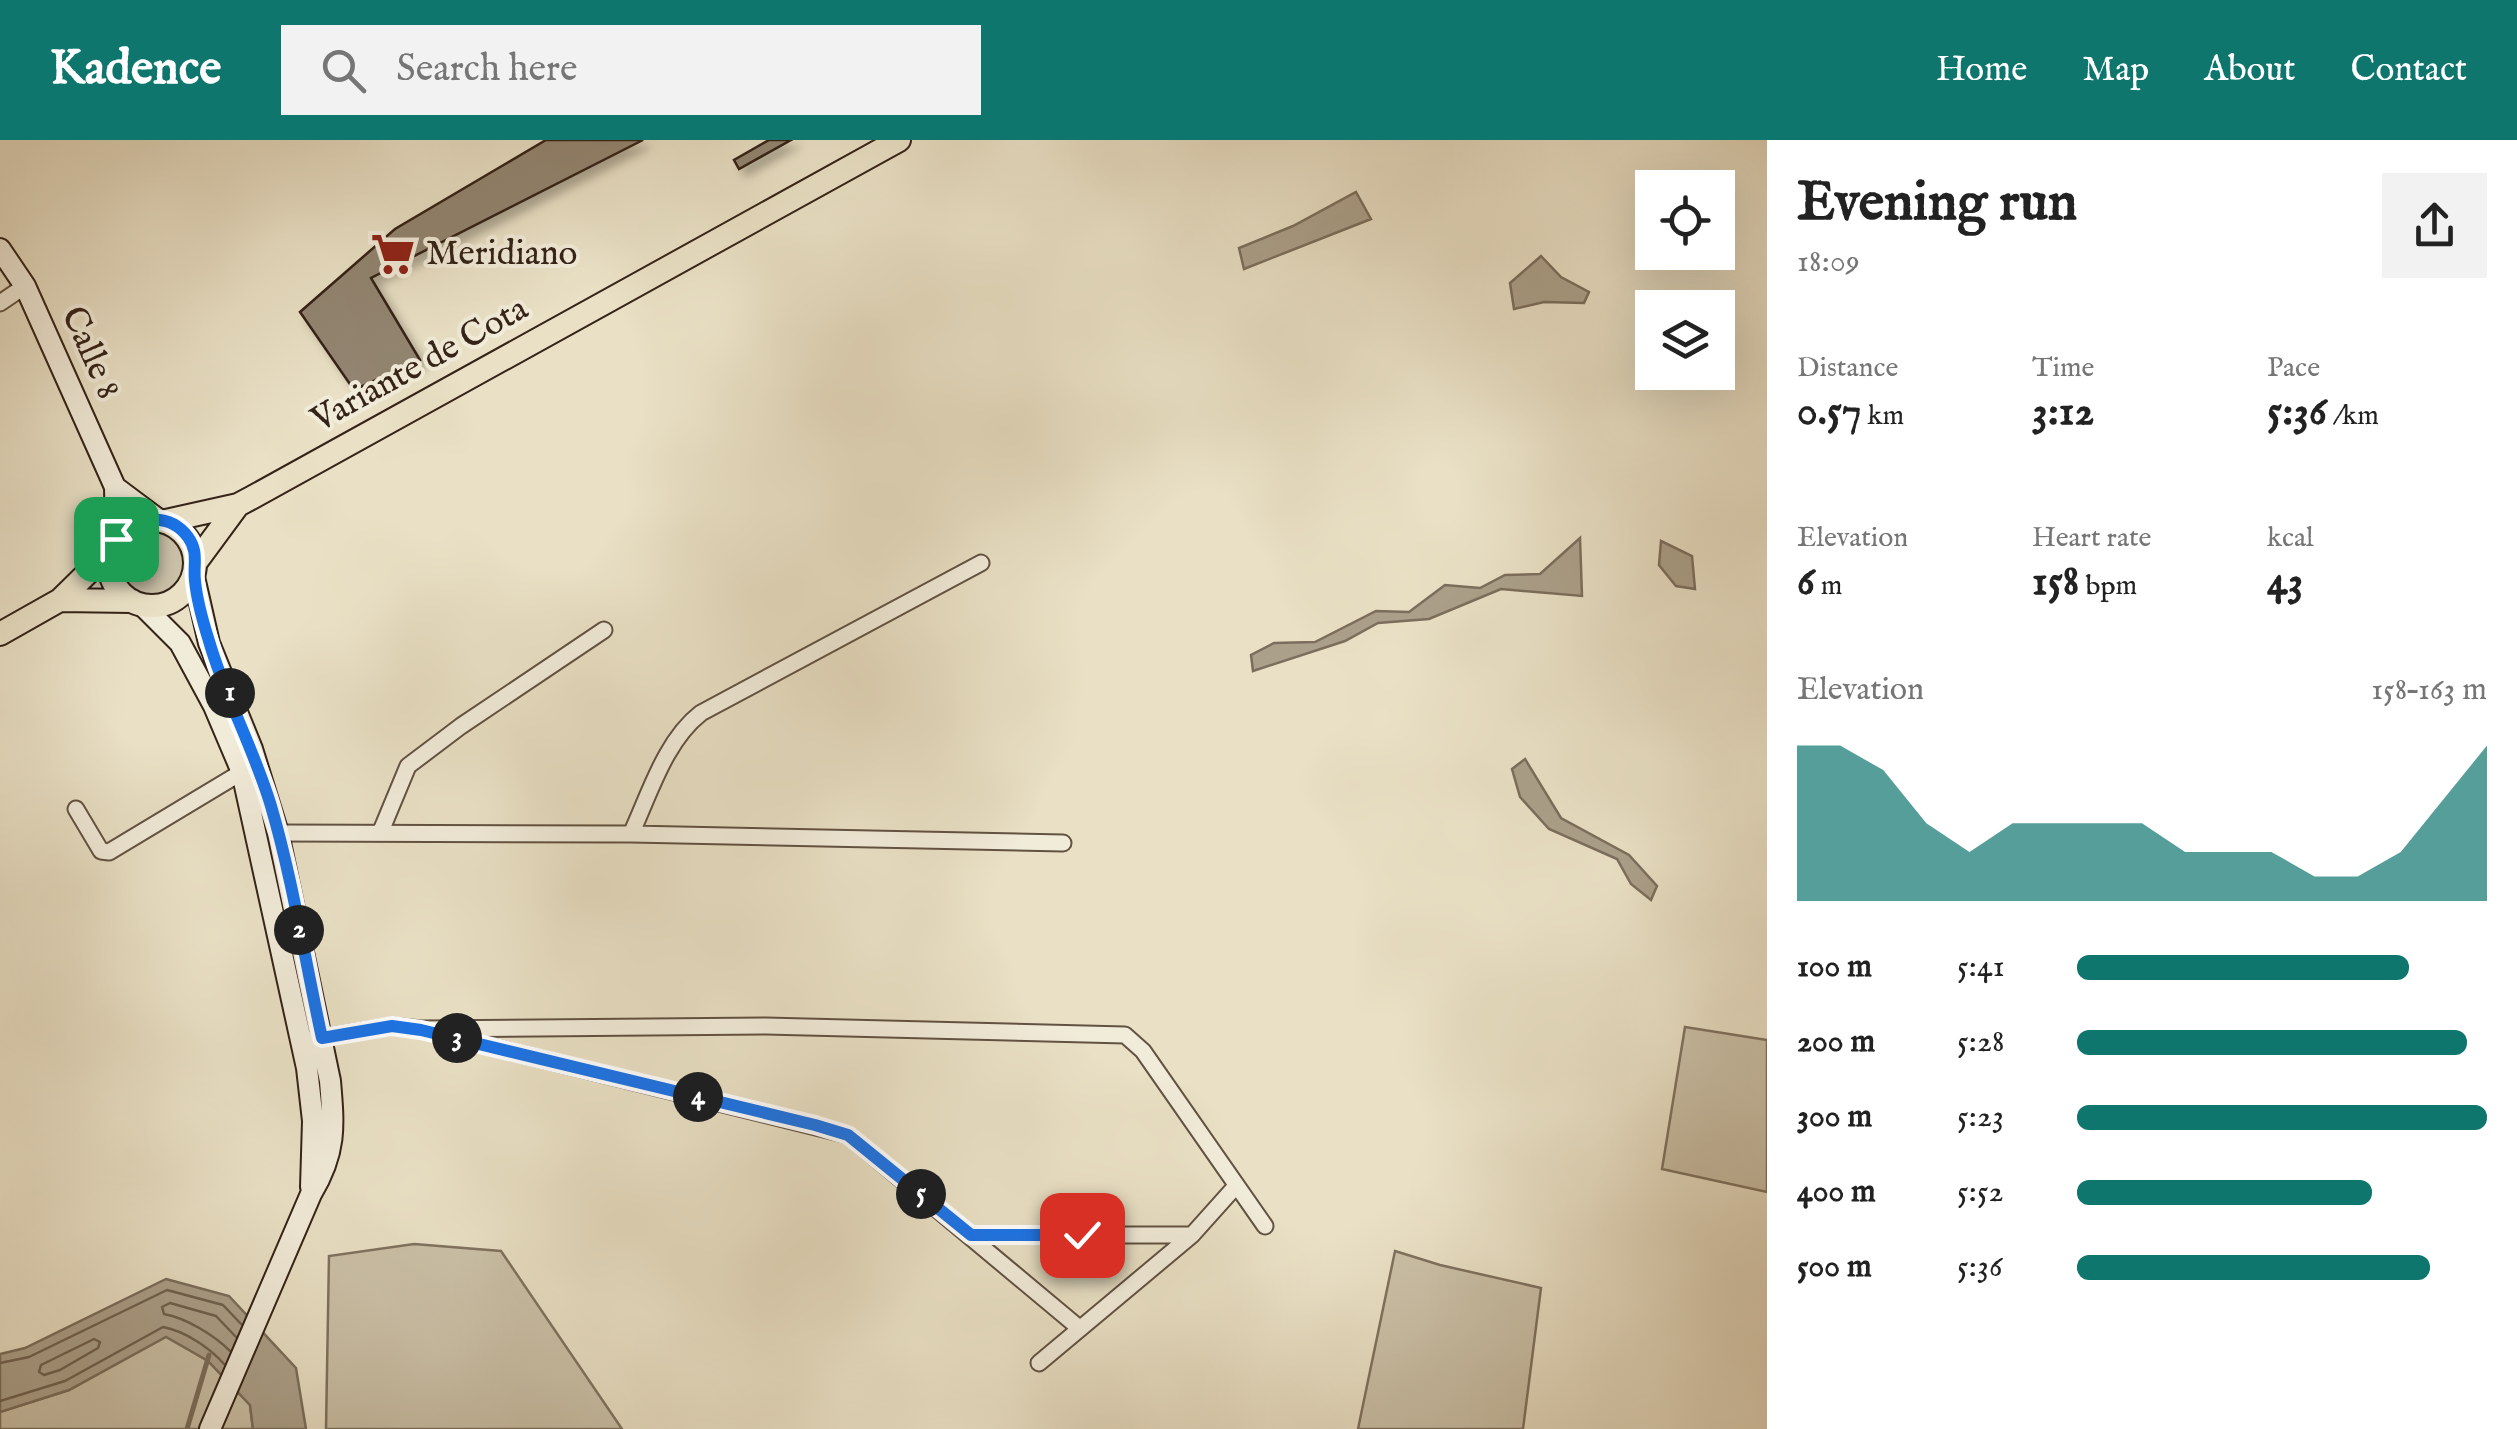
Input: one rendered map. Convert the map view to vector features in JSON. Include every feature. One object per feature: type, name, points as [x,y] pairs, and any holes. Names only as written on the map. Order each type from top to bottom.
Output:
[{"type":"main road","name":"Variante de Cota","points":[[162,521],[238,505],[899,140]]},
{"type":"main road","name":"Calle 8","points":[[0,249],[25,286],[115,487]]},
{"type":"main road","points":[[115,487],[187,536],[210,644],[252,749],[278,833],[312,1039],[311,1194],[210,1429]]},
{"type":"main road","points":[[115,487],[113,581],[180,643],[214,706],[242,772],[312,1039]]},
{"type":"main road","name":"Variante de Cota","points":[[195,569],[238,505]]},
{"type":"main road","points":[[0,634],[60,600],[134,523],[162,521]]},
{"type":"main road","points":[[60,600],[168,604],[188,588],[195,569]]},
{"type":"street","points":[[0,303],[25,286]]},
{"type":"street","points":[[631,834],[685,725],[981,563]]},
{"type":"street","points":[[381,831],[408,766],[604,630]]},
{"type":"street","points":[[76,809],[101,851],[110,852],[242,772]]},
{"type":"street","points":[[278,833],[631,834],[1063,843]]},
{"type":"street","points":[[312,1039],[392,1026],[421,1030],[848,1135],[1078,1327]]},
{"type":"street","points":[[421,1030],[766,1026],[1126,1034],[1143,1051],[1265,1226]]},
{"type":"street","points":[[1039,1363],[1192,1235],[1236,1188]]},
{"type":"street","points":[[971,1235],[1192,1235]]},
{"type":"shaded area","points":[[152,526],[178,537],[189,563],[178,589],[152,600],[126,589],[115,563],[126,537]]},
{"type":"shaded area","points":[[1685,1027],[1767,1040],[1767,1192],[1662,1169]]},
{"type":"shaded area","points":[[414,1244],[501,1251],[622,1429],[326,1429],[329,1256]]},
{"type":"shaded area","points":[[1395,1251],[1541,1288],[1523,1429],[1358,1429]]},
{"type":"shaded area","points":[[166,1336],[208,1361],[250,1405],[253,1429],[0,1429],[0,1412],[69,1390]]},
{"type":"water","points":[[1356,192],[1371,219],[1244,269],[1239,248],[1293,226]]},
{"type":"water","points":[[1541,256],[1561,277],[1589,292],[1584,303],[1544,302],[1514,309],[1510,283]]},
{"type":"water","points":[[1580,538],[1582,596],[1501,589],[1429,619],[1378,623],[1345,641],[1253,671],[1251,655],[1274,643],[1315,642],[1376,611],[1409,612],[1445,585],[1480,588],[1505,575],[1540,574]]},
{"type":"water","points":[[1661,541],[1692,556],[1695,589],[1676,586],[1659,565]]},
{"type":"water","points":[[1525,759],[1561,818],[1629,855],[1657,886],[1651,900],[1631,884],[1617,859],[1549,829],[1520,797],[1512,769]]},
{"type":"water","points":[[166,1279],[229,1296],[296,1368],[306,1429],[253,1429],[250,1405],[208,1361],[166,1337],[69,1390],[0,1412],[0,1354],[25,1348]]},
{"type":"building","name":"Meridiano","points":[[546,140],[643,140],[371,278],[420,360],[354,390],[300,312],[395,229]]},
{"type":"building","points":[[769,140],[791,140],[739,169],[734,160]]},
{"type":"waterway","points":[[187,1429],[209,1355]]},
{"type":"place","name":"Meridiano","points":[[393,254]]},
{"type":"route","points":[[116,539],[134,523],[158,520],[178,527],[194,548],[194,577],[210,644],[252,749],[278,833],[322,1038],[392,1026],[421,1030],[815,1125],[848,1135],[971,1235],[1082,1235]]}]
